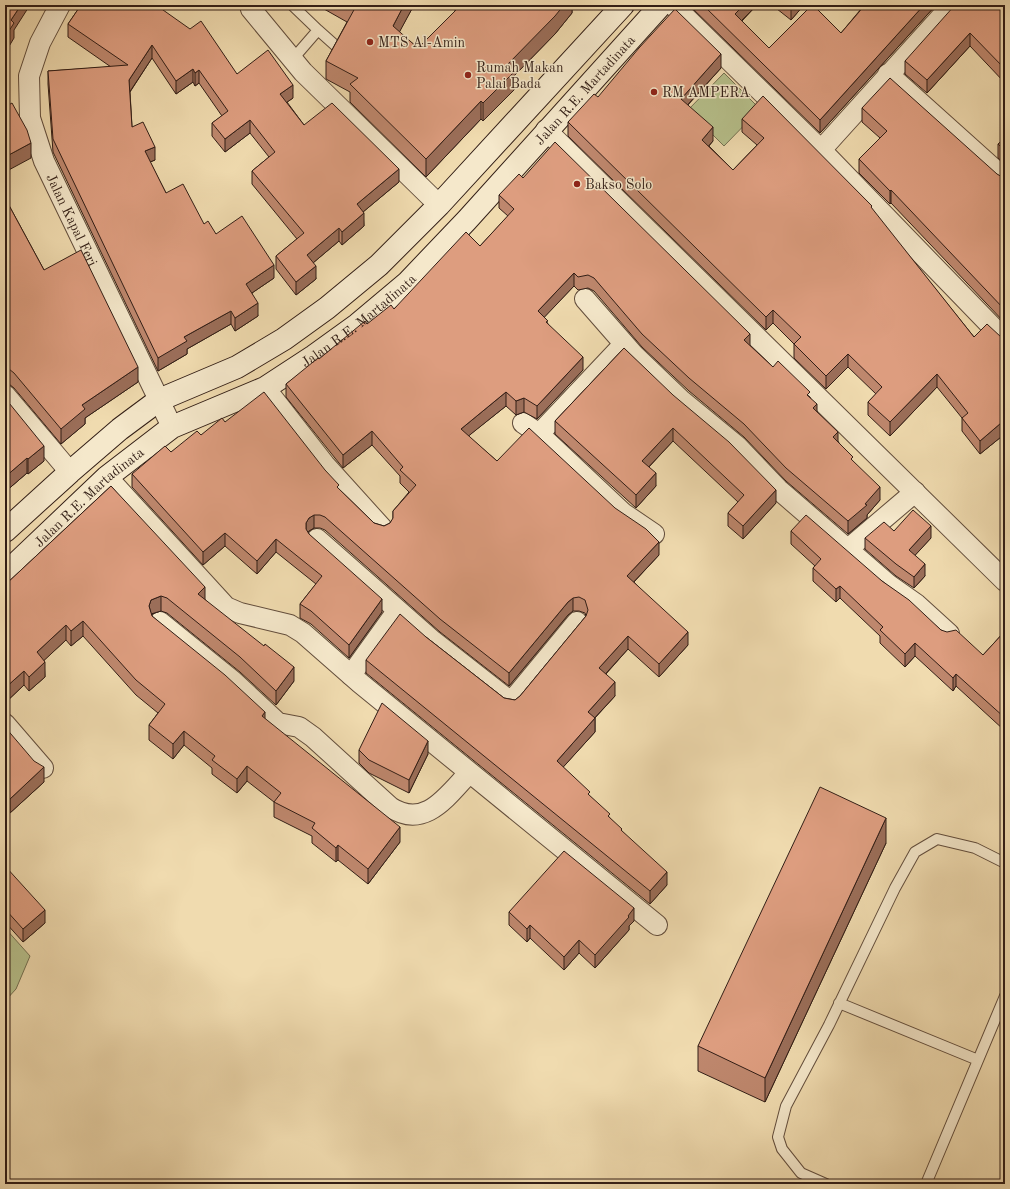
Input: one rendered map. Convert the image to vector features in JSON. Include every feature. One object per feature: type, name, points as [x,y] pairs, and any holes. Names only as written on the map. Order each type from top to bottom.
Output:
[{"type":"street","name":"Jalan Kapal Feri","points":[[60,5],[40,43],[29,76],[30,118],[44,161],[172,427]]},
{"type":"street","points":[[250,5],[292,60],[309,78],[439,205]]},
{"type":"street","name":"Jalan R.E. Martadinata","points":[[5,531],[120,429],[159,400],[236,367],[290,334],[327,308],[379,266],[439,205],[623,5]]},
{"type":"street","name":"Jalan R.E. Martadinata","points":[[5,574],[107,477],[172,427],[265,388],[314,356],[357,325],[406,283],[467,220],[546,130],[661,5]]},
{"type":"street","points":[[673,5],[820,150],[1005,340]]},
{"type":"street","points":[[820,150],[952,5]]},
{"type":"street","points":[[888,74],[1005,179]]},
{"type":"street","points":[[546,130],[1005,580]]},
{"type":"street","points":[[585,299],[634,356],[681,400],[737,446],[778,489],[848,550],[949,634]]},
{"type":"street","points":[[624,344],[531,429],[623,513],[654,534]]},
{"type":"street","points":[[265,388],[326,465],[382,528]]},
{"type":"street","points":[[5,395],[70,472]]},
{"type":"street","points":[[107,477],[226,607],[240,613],[290,625],[303,633],[351,676],[656,925]]},
{"type":"street","points":[[848,550],[915,492]]},
{"type":"street","points":[[317,539],[433,641],[511,702],[577,622]]},
{"type":"street","points":[[351,676],[397,610]]},
{"type":"street","points":[[160,622],[233,681],[278,723],[299,727],[313,737],[390,807],[399,813],[424,813],[436,808],[469,773]]},
{"type":"street","points":[[5,724],[43,768]]},
{"type":"lane","points":[[292,5],[337,47]]},
{"type":"lane","points":[[292,60],[318,30]]},
{"type":"lane","points":[[826,1184],[801,1173],[782,1149],[778,1137],[786,1106],[839,1003],[895,888],[915,852],[937,839],[975,848],[1005,864]]},
{"type":"lane","points":[[926,1184],[1005,996]]},
{"type":"lane","points":[[839,1003],[978,1060]]},
{"type":"green space","points":[[724,73],[760,109],[724,146],[688,110]]},
{"type":"green space","points":[[5,928],[30,956],[16,989],[5,1001]]},
{"type":"building","points":[[5,5],[21,5],[11,20],[14,23],[5,37]]},
{"type":"building","points":[[81,5],[156,5],[190,29],[201,21],[237,74],[268,50],[293,85],[280,94],[304,125],[332,103],[399,169],[357,204],[364,213],[342,232],[339,228],[307,255],[316,266],[296,282],[276,256],[304,233],[252,171],[275,152],[250,120],[225,139],[212,123],[228,111],[199,70],[195,73],[193,69],[176,81],[152,45],[129,80],[132,127],[143,122],[155,147],[145,151],[166,193],[183,184],[204,224],[208,221],[216,234],[242,216],[274,265],[246,284],[258,303],[235,318],[231,311],[184,337],[187,341],[158,358],[53,139],[48,71],[128,65],[68,24]]},
{"type":"building","points":[[349,5],[404,5],[393,26],[418,48],[459,7],[457,5],[564,5],[507,65],[514,72],[483,103],[481,101],[426,159],[350,84],[358,78],[326,61],[355,8]]},
{"type":"building","points":[[703,5],[744,5],[735,14],[769,48],[812,5],[841,33],[865,5],[924,5],[820,120]]},
{"type":"building","points":[[955,5],[1005,5],[1005,69],[970,33],[927,80],[905,61]]},
{"type":"building","points":[[675,9],[721,54],[681,99],[713,127],[702,140],[733,170],[764,138],[742,119],[763,96],[872,206],[871,207],[974,337],[987,324],[1001,337],[1005,338],[1005,428],[1001,423],[980,441],[962,418],[968,413],[937,374],[890,422],[868,402],[882,387],[848,354],[826,376],[794,344],[801,337],[773,310],[766,317],[568,122],[594,94],[598,97],[639,48]]},
{"type":"building","points":[[890,78],[997,174],[1005,177],[1005,310],[891,190],[890,191],[859,159],[887,131],[862,108]]},
{"type":"building","points":[[12,103],[27,130],[31,143],[5,157],[5,107]]},
{"type":"building","points":[[1005,138],[1005,151],[998,144]]},
{"type":"building","points":[[555,142],[750,334],[744,340],[773,367],[778,361],[810,392],[807,395],[817,404],[813,408],[838,432],[833,437],[853,457],[851,459],[880,487],[865,504],[867,505],[848,521],[786,468],[744,424],[689,378],[642,334],[594,278],[588,275],[578,277],[574,273],[538,311],[548,321],[546,322],[583,357],[537,406],[524,398],[516,401],[506,392],[461,429],[497,461],[529,428],[615,508],[646,529],[659,542],[627,576],[688,632],[659,664],[628,636],[599,668],[615,682],[588,712],[595,718],[557,761],[590,792],[588,794],[610,814],[608,816],[622,829],[621,830],[667,872],[650,891],[366,660],[400,614],[426,637],[504,698],[515,700],[520,696],[586,616],[588,610],[585,600],[579,597],[573,598],[568,602],[509,673],[440,619],[325,517],[314,515],[309,518],[306,523],[306,529],[309,534],[382,599],[349,645],[311,611],[300,604],[322,576],[276,539],[257,561],[225,533],[203,552],[132,474],[165,446],[171,452],[197,431],[201,435],[222,418],[225,422],[264,392],[325,470],[339,485],[337,487],[374,523],[384,526],[390,523],[393,518],[393,511],[416,485],[400,470],[403,467],[372,431],[343,455],[286,384],[365,321],[367,324],[391,305],[394,309],[466,232],[480,246],[514,209],[499,195],[519,174],[523,178]]},
{"type":"building","points":[[5,198],[44,270],[81,250],[138,367],[82,405],[85,409],[61,429],[14,373],[9,369],[5,370]]},
{"type":"building","points":[[624,348],[673,395],[729,442],[776,490],[743,526],[728,513],[744,495],[673,428],[642,461],[656,473],[636,495],[555,421]]},
{"type":"building","points":[[5,398],[44,446],[5,477]]},
{"type":"building","points":[[111,486],[205,587],[198,594],[264,646],[265,644],[294,667],[276,691],[240,657],[167,598],[161,596],[151,600],[149,606],[152,616],[225,675],[265,712],[262,716],[400,827],[368,869],[338,845],[336,848],[312,828],[315,823],[274,802],[281,793],[247,766],[237,779],[212,760],[215,756],[184,731],[173,744],[149,725],[165,704],[136,680],[83,621],[71,631],[66,625],[37,652],[45,662],[29,677],[24,671],[5,688],[5,585]]},
{"type":"building","points":[[913,510],[931,526],[909,550],[925,564],[914,577],[865,538],[884,522],[894,531]]},
{"type":"building","points":[[806,515],[882,581],[909,600],[941,630],[947,632],[956,630],[983,655],[1005,631],[1004,717],[956,674],[953,678],[915,643],[905,654],[880,630],[883,627],[840,586],[836,589],[813,568],[821,559],[791,531]]},
{"type":"building","points":[[382,703],[428,741],[409,780],[369,760],[359,750]]},
{"type":"building","points":[[5,727],[34,761],[44,767],[10,799],[5,793]]},
{"type":"building","points":[[820,787],[886,818],[765,1078],[698,1046]]},
{"type":"building","points":[[564,851],[634,908],[628,916],[629,917],[595,955],[579,940],[564,957],[530,925],[527,929],[509,912]]},
{"type":"building","points":[[5,866],[45,910],[23,929],[5,909]]},
{"type":"place","name":"MTS Al-Amin","points":[[370,42]]},
{"type":"place","name":"Rumah Makan Palai Bada","points":[[468,75]]},
{"type":"place","name":"RM AMPERA","points":[[654,92]]},
{"type":"place","name":"Bakso Solo","points":[[577,184]]}]
